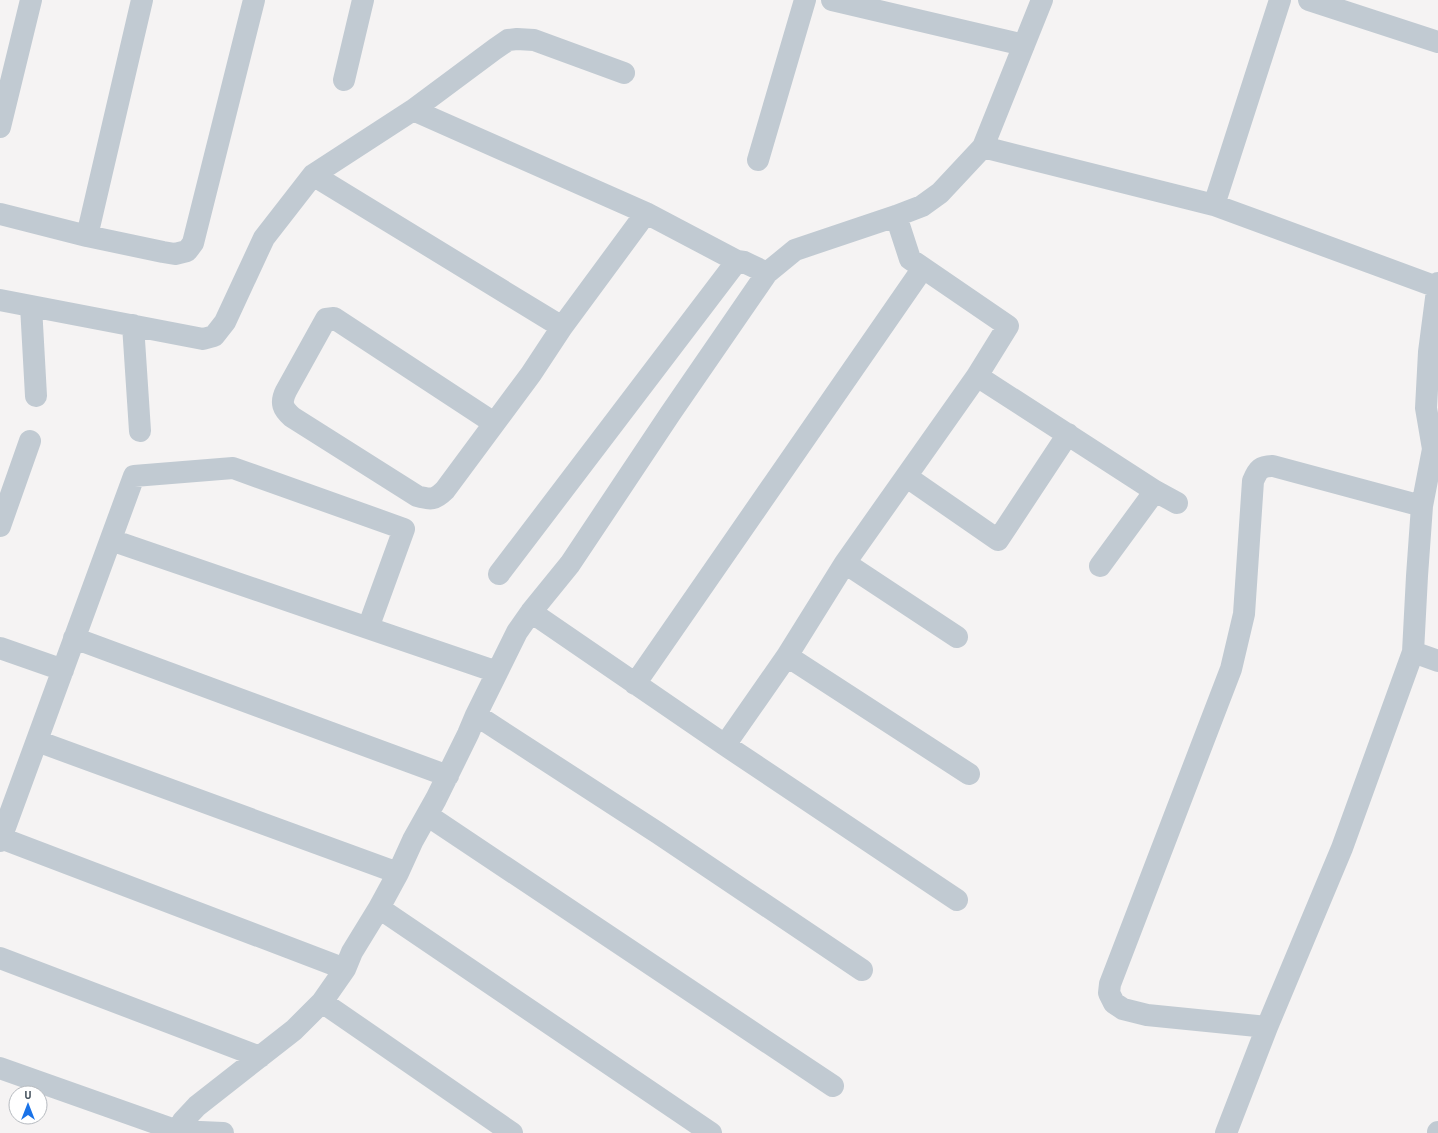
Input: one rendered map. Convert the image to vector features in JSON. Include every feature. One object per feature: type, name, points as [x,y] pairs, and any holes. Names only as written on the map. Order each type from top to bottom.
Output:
[{"type":"street","points":[[0,127],[31,0]]},
{"type":"street","points":[[87,236],[142,0]]},
{"type":"street","points":[[0,214],[87,236],[163,252],[175,254],[187,252],[193,243],[254,0]]},
{"type":"street","points":[[344,80],[363,0]]},
{"type":"street","points":[[758,160],[805,0]]},
{"type":"street","points":[[836,0],[1024,45]]},
{"type":"street","points":[[178,1132],[183,1121],[197,1106],[294,1030],[322,1002],[345,969],[352,952],[398,873],[413,840],[448,776],[497,672],[530,612],[570,564],[767,273],[795,250],[922,206],[940,193],[982,147],[1042,0]]},
{"type":"street","points":[[1214,205],[1280,0]]},
{"type":"street","points":[[1309,0],[1438,42]]},
{"type":"street","points":[[0,300],[203,339],[214,336],[225,322],[264,238],[313,175],[414,110],[508,40],[534,40],[624,73]]},
{"type":"street","points":[[414,110],[646,213],[737,261],[744,262],[767,273]]},
{"type":"street","points":[[982,147],[1214,205],[1437,285],[1429,352],[1426,408],[1436,449],[1422,506],[1416,576],[1413,652],[1342,848],[1267,1027],[1226,1133]]},
{"type":"street","points":[[313,175],[562,327]]},
{"type":"street","points":[[494,422],[334,318],[328,318],[326,320],[283,397],[282,404],[285,411],[292,417],[417,496],[432,500],[438,497],[445,490],[530,374],[562,327],[646,213]]},
{"type":"street","points":[[726,745],[787,656],[845,563],[977,376],[1008,326],[910,259],[896,216]]},
{"type":"street","points":[[499,574],[737,261]]},
{"type":"street","points":[[635,684],[923,268]]},
{"type":"street","points":[[31,306],[36,396]]},
{"type":"street","points":[[133,325],[140,431]]},
{"type":"street","points":[[977,376],[1155,491],[1177,503]]},
{"type":"street","points":[[907,477],[998,540],[1068,434]]},
{"type":"street","points":[[0,526],[30,441]]},
{"type":"street","points":[[1267,1027],[1147,1015],[1123,1009],[1114,1003],[1109,993],[1110,984],[1231,669],[1244,614],[1253,481],[1257,471],[1265,466],[1273,466],[1422,506]]},
{"type":"street","points":[[345,969],[1,839],[134,476],[233,468],[404,529],[368,628]]},
{"type":"street","points":[[1100,566],[1155,491]]},
{"type":"street","points":[[111,540],[497,672]]},
{"type":"street","points":[[845,563],[957,637]]},
{"type":"street","points":[[530,612],[957,900]]},
{"type":"street","points":[[74,638],[448,776]]},
{"type":"street","points":[[0,648],[63,670]]},
{"type":"street","points":[[1413,652],[1438,661]]},
{"type":"street","points":[[787,656],[969,774]]},
{"type":"street","points":[[476,715],[658,832],[862,970]]},
{"type":"street","points":[[37,741],[398,873]]},
{"type":"street","points":[[427,815],[833,1086]]},
{"type":"street","points":[[379,908],[711,1133]]},
{"type":"street","points":[[0,958],[260,1057]]},
{"type":"street","points":[[322,1002],[512,1133]]},
{"type":"street","points":[[0,1068],[178,1132],[223,1133]]}]
